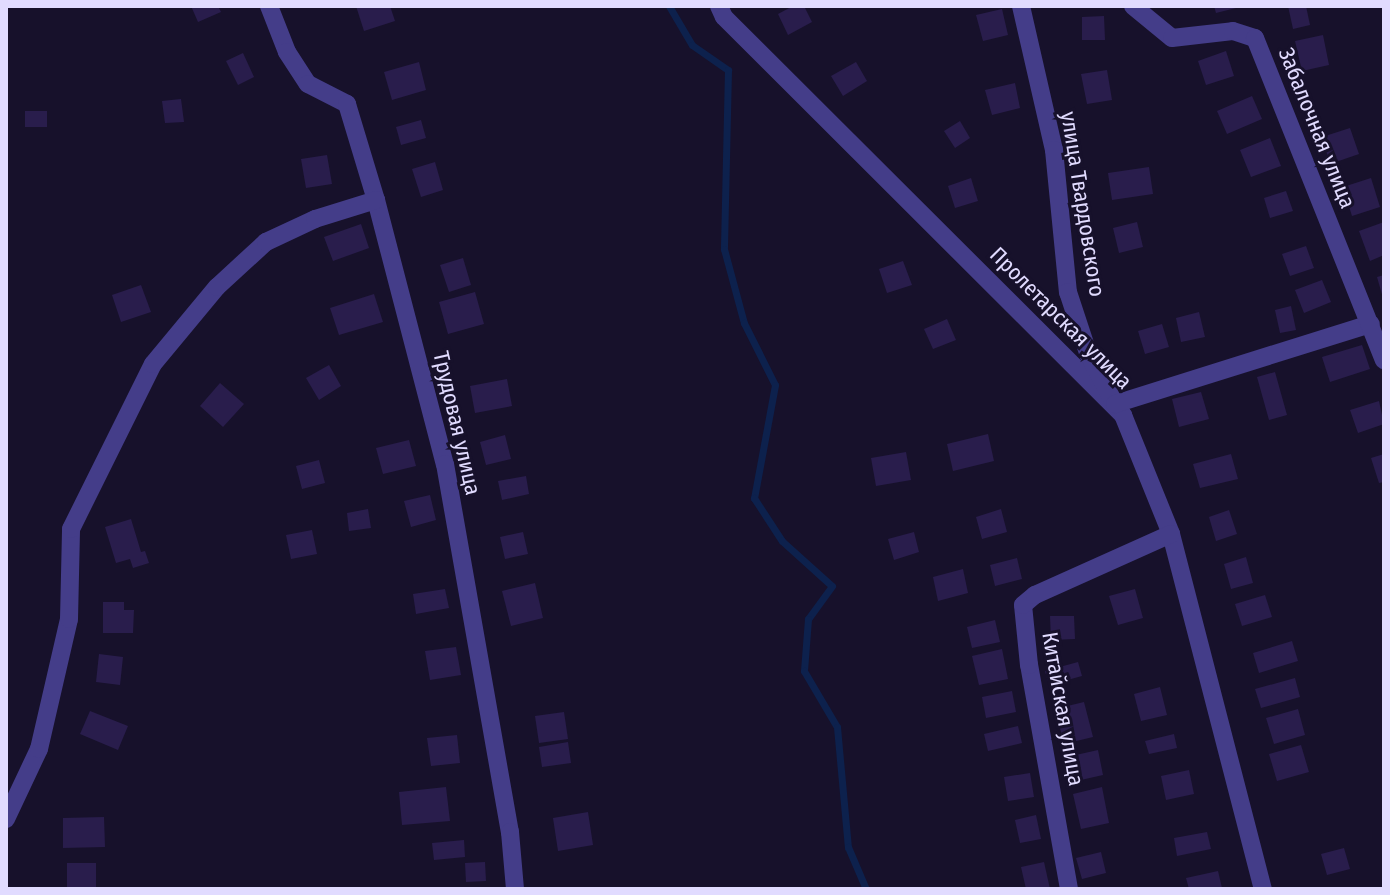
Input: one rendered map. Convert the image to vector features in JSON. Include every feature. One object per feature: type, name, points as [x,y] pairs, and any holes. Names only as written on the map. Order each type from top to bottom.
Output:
[{"type":"street","name":"Трудовая улица","points":[[269,6],[287,52],[308,84],[347,104],[376,200],[445,464],[510,832],[515,889]]},
{"type":"street","name":"Пролетарская улица","points":[[719,6],[724,17],[1115,404],[1171,534],[1263,889]]},
{"type":"street","name":"улица Твардовского","points":[[1021,6],[1054,150],[1068,292],[1089,356],[1115,404]]},
{"type":"street","name":"Забалочная улица","points":[[1133,6],[1172,38],[1233,31],[1255,38],[1384,360]]},
{"type":"street","points":[[6,819],[39,749],[69,619],[71,529],[153,364],[217,287],[266,242],[315,219],[376,200]]},
{"type":"street","points":[[1115,404],[1371,324]]},
{"type":"street","name":"Китайская улица","points":[[1069,889],[1029,665],[1023,605],[1035,595],[1171,534]]},
{"type":"building","points":[[191,6],[218,6],[221,12],[198,22]]},
{"type":"building","points":[[356,6],[390,6],[395,21],[364,31]]},
{"type":"building","points":[[793,6],[804,6],[812,22],[788,35],[778,14]]},
{"type":"building","points":[[1214,6],[1240,6],[1240,7],[1216,13]]},
{"type":"building","points":[[1288,6],[1306,6],[1310,25],[1293,29]]},
{"type":"building","points":[[1002,9],[1008,35],[983,41],[976,15]]},
{"type":"building","points":[[1104,16],[1105,40],[1082,40],[1082,17]]},
{"type":"building","points":[[1323,35],[1329,65],[1302,71],[1295,41]]},
{"type":"building","points":[[1226,51],[1234,76],[1206,85],[1198,61]]},
{"type":"building","points":[[243,53],[254,77],[238,85],[226,61]]},
{"type":"building","points":[[419,62],[426,90],[392,100],[384,72]]},
{"type":"building","points":[[856,62],[867,81],[843,96],[831,76]]},
{"type":"building","points":[[1107,70],[1112,100],[1087,104],[1081,74]]},
{"type":"building","points":[[1015,83],[1020,108],[992,115],[985,90]]},
{"type":"building","points":[[1252,96],[1262,119],[1227,134],[1217,111]]},
{"type":"building","points":[[181,99],[184,122],[165,123],[162,101]]},
{"type":"building","points":[[25,111],[47,111],[47,127],[25,127]]},
{"type":"building","points":[[421,120],[426,138],[401,145],[396,127]]},
{"type":"building","points":[[960,121],[970,138],[955,148],[944,131]]},
{"type":"building","points":[[1350,128],[1359,154],[1330,164],[1322,137]]},
{"type":"building","points":[[1270,138],[1281,166],[1251,177],[1240,150]]},
{"type":"building","points":[[327,155],[332,184],[306,188],[301,159]]},
{"type":"building","points":[[435,162],[443,190],[421,197],[412,169]]},
{"type":"building","points":[[1149,167],[1153,194],[1112,200],[1108,173]]},
{"type":"building","points":[[971,178],[978,201],[955,208],[948,186]]},
{"type":"building","points":[[1371,178],[1380,207],[1352,216],[1343,187]]},
{"type":"building","points":[[1286,191],[1293,211],[1270,218],[1264,198]]},
{"type":"building","points":[[1137,222],[1143,247],[1119,253],[1113,228]]},
{"type":"building","points":[[1384,222],[1384,255],[1370,261],[1359,231]]},
{"type":"building","points":[[361,224],[369,248],[333,261],[324,237]]},
{"type":"building","points":[[1306,246],[1314,268],[1290,276],[1282,254]]},
{"type":"building","points":[[463,258],[471,285],[449,292],[440,265]]},
{"type":"building","points":[[903,261],[912,285],[887,293],[879,269]]},
{"type":"building","points":[[1384,275],[1384,298],[1383,298],[1377,277]]},
{"type":"building","points":[[1322,280],[1331,302],[1304,313],[1295,290]]},
{"type":"building","points":[[141,285],[151,312],[121,322],[112,295]]},
{"type":"building","points":[[475,292],[484,324],[448,334],[439,302]]},
{"type":"building","points":[[374,294],[383,322],[339,335],[330,308]]},
{"type":"building","points":[[1291,306],[1296,330],[1280,333],[1275,310]]},
{"type":"building","points":[[1199,312],[1205,337],[1181,342],[1176,318]]},
{"type":"building","points":[[947,319],[956,340],[933,349],[924,329]]},
{"type":"building","points":[[1162,324],[1169,347],[1145,354],[1138,331]]},
{"type":"building","points":[[1362,345],[1370,369],[1330,382],[1322,357]]},
{"type":"building","points":[[329,365],[341,386],[319,400],[306,378]]},
{"type":"building","points":[[1275,372],[1287,415],[1269,420],[1257,377]]},
{"type":"building","points":[[507,379],[512,406],[475,413],[470,386]]},
{"type":"building","points":[[220,383],[244,404],[223,427],[200,406]]},
{"type":"building","points":[[1201,392],[1209,419],[1179,427],[1172,399]]},
{"type":"building","points":[[1379,401],[1384,424],[1358,433],[1350,410]]},
{"type":"building","points":[[988,434],[994,461],[953,471],[947,444]]},
{"type":"building","points":[[505,435],[511,459],[486,465],[480,442]]},
{"type":"building","points":[[409,440],[416,466],[383,474],[376,448]]},
{"type":"building","points":[[906,452],[911,480],[876,486],[871,458]]},
{"type":"building","points":[[1231,454],[1238,479],[1200,488],[1193,464]]},
{"type":"building","points":[[1384,454],[1384,482],[1379,483],[1371,458]]},
{"type":"building","points":[[319,460],[325,483],[302,489],[296,466]]},
{"type":"building","points":[[526,476],[529,494],[502,500],[498,481]]},
{"type":"building","points":[[430,495],[436,520],[411,527],[404,501]]},
{"type":"building","points":[[368,509],[371,528],[349,531],[347,513]]},
{"type":"building","points":[[1001,509],[1007,532],[982,539],[976,517]]},
{"type":"building","points":[[1229,510],[1237,534],[1216,541],[1209,517]]},
{"type":"building","points":[[131,519],[141,552],[145,551],[149,563],[133,568],[130,559],[116,563],[105,527]]},
{"type":"building","points":[[312,530],[317,554],[291,559],[286,535]]},
{"type":"building","points":[[523,532],[528,554],[505,559],[500,537]]},
{"type":"building","points":[[914,532],[919,552],[894,560],[888,539]]},
{"type":"building","points":[[1246,557],[1253,583],[1231,589],[1224,564]]},
{"type":"building","points":[[1017,558],[1022,579],[995,586],[990,565]]},
{"type":"building","points":[[963,569],[968,593],[938,601],[933,577]]},
{"type":"building","points":[[535,583],[543,618],[511,626],[502,591]]},
{"type":"building","points":[[445,589],[449,608],[416,614],[413,594]]},
{"type":"building","points":[[1135,589],[1143,618],[1118,625],[1109,596]]},
{"type":"building","points":[[1265,595],[1272,617],[1242,626],[1235,604]]},
{"type":"building","points":[[103,602],[124,602],[124,610],[134,610],[133,633],[103,633]]},
{"type":"building","points":[[1050,616],[1074,616],[1075,639],[1051,640]]},
{"type":"building","points":[[995,620],[1000,642],[972,648],[967,627]]},
{"type":"building","points":[[1292,641],[1298,661],[1259,673],[1253,653]]},
{"type":"building","points":[[456,647],[461,675],[430,680],[425,651]]},
{"type":"building","points":[[1002,649],[1008,679],[979,685],[972,656]]},
{"type":"building","points":[[99,654],[123,657],[120,685],[96,682]]},
{"type":"building","points":[[1078,662],[1082,676],[1049,685],[1045,671]]},
{"type":"building","points":[[1295,678],[1300,697],[1261,708],[1255,689]]},
{"type":"building","points":[[1160,687],[1167,715],[1141,721],[1134,694]]},
{"type":"building","points":[[1012,691],[1016,712],[986,718],[982,697]]},
{"type":"building","points":[[1084,702],[1093,737],[1064,744],[1055,709]]},
{"type":"building","points":[[1298,709],[1305,735],[1274,744],[1266,718]]},
{"type":"building","points":[[90,711],[128,726],[118,750],[80,734]]},
{"type":"building","points":[[564,712],[568,739],[539,743],[535,716]]},
{"type":"building","points":[[1018,726],[1022,743],[988,751],[984,734]]},
{"type":"building","points":[[1174,734],[1177,748],[1149,754],[1145,741]]},
{"type":"building","points":[[457,735],[460,763],[431,766],[427,738]]},
{"type":"building","points":[[568,742],[571,763],[542,767],[539,747]]},
{"type":"building","points":[[1301,745],[1309,772],[1277,781],[1269,754]]},
{"type":"building","points":[[1098,750],[1103,775],[1072,782],[1067,757]]},
{"type":"building","points":[[1189,770],[1194,794],[1166,800],[1161,776]]},
{"type":"building","points":[[1030,773],[1034,797],[1008,801],[1004,777]]},
{"type":"building","points":[[446,787],[450,821],[402,825],[399,792]]},
{"type":"building","points":[[1102,787],[1109,823],[1081,829],[1073,794]]},
{"type":"building","points":[[588,812],[593,845],[558,851],[553,818]]},
{"type":"building","points":[[1036,815],[1041,839],[1020,843],[1015,820]]},
{"type":"building","points":[[104,817],[105,847],[63,848],[63,818]]},
{"type":"building","points":[[1207,832],[1211,849],[1177,856],[1174,838]]},
{"type":"building","points":[[464,840],[465,857],[434,860],[432,843]]},
{"type":"building","points":[[1344,848],[1350,869],[1327,875],[1321,854]]},
{"type":"building","points":[[1101,852],[1106,873],[1082,879],[1076,858]]},
{"type":"building","points":[[485,862],[486,881],[466,882],[465,863]]},
{"type":"building","points":[[1044,862],[1050,889],[1026,889],[1021,867]]},
{"type":"building","points":[[67,863],[96,863],[96,889],[67,889]]},
{"type":"building","points":[[1218,871],[1222,888],[1189,889],[1186,878]]},
{"type":"waterway","points":[[669,6],[692,45],[728,70],[724,249],[744,323],[775,385],[754,498],[782,541],[832,586],[808,619],[804,671],[837,727],[848,847],[866,889]]}]
